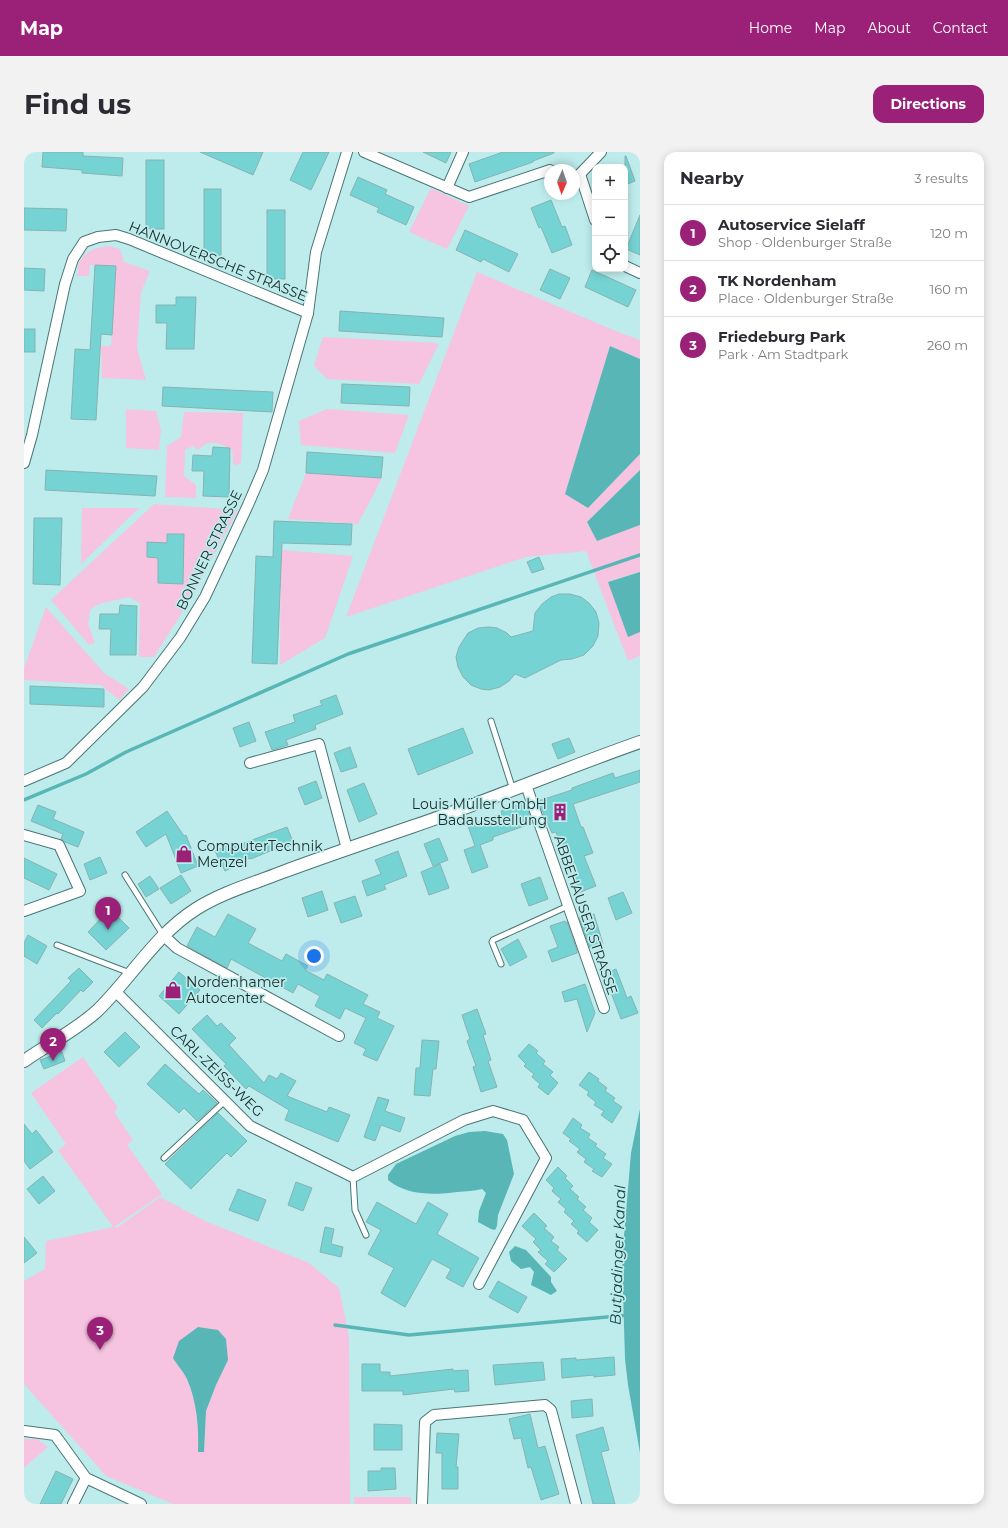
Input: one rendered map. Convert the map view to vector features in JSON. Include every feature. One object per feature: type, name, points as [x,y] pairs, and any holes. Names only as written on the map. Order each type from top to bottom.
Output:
[{"type":"street","name":"BONNER STRASSE","points":[[24,781],[66,763],[143,687],[180,638],[205,597],[248,505],[262,470],[308,313],[316,252],[347,152]]},
{"type":"street","points":[[364,152],[469,197],[544,172]]},
{"type":"street","points":[[447,188],[463,152]]},
{"type":"street","points":[[580,171],[601,152]]},
{"type":"street","points":[[580,182],[592,212]]},
{"type":"street","name":"HANNOVERSCHE STRASSE","points":[[24,463],[32,435],[72,260],[84,242],[98,236],[116,235],[129,239],[308,313]]},
{"type":"street","points":[[628,267],[640,272]]},
{"type":"street","points":[[24,1061],[85,1021],[115,991],[163,935],[180,920],[211,900],[247,885],[513,790],[640,742]]},
{"type":"street","points":[[250,763],[318,744],[347,849]]},
{"type":"street","name":"ABBEHAUSER STRASSE","points":[[526,785],[604,1008]]},
{"type":"street","points":[[24,835],[59,845],[80,891],[24,911]]},
{"type":"street","points":[[163,935],[177,948],[339,1036]]},
{"type":"street","name":"CARL-ZEISS-WEG","points":[[115,991],[250,1126],[353,1177]]},
{"type":"street","points":[[353,1177],[464,1120],[493,1111],[523,1120],[546,1158],[479,1284]]},
{"type":"street","points":[[422,1504],[425,1422],[434,1415],[545,1405],[551,1410],[576,1504]]},
{"type":"street","points":[[24,1431],[55,1435],[86,1478],[141,1504]]},
{"type":"street","points":[[72,1504],[86,1478]]},
{"type":"lane","points":[[491,721],[513,790]]},
{"type":"lane","points":[[124,875],[163,935]]},
{"type":"lane","points":[[501,964],[492,942],[493,940],[568,906]]},
{"type":"lane","points":[[57,945],[130,972]]},
{"type":"lane","points":[[164,1158],[225,1101]]},
{"type":"lane","points":[[353,1177],[355,1210],[366,1235]]},
{"type":"shaded area","points":[[431,188],[469,206],[447,249],[409,232]]},
{"type":"shaded area","points":[[109,246],[120,249],[124,262],[150,271],[141,292],[137,348],[146,380],[102,378],[101,346],[111,346],[116,266],[90,265],[89,276],[77,276],[79,263],[84,255],[91,250]]},
{"type":"shaded area","points":[[477,272],[640,340],[640,359],[610,346],[588,508],[640,454],[640,470],[587,522],[597,541],[640,525],[640,572],[609,581],[628,636],[640,632],[640,656],[628,661],[586,551],[526,557],[346,617]]},
{"type":"shaded area","points":[[323,337],[439,343],[419,384],[327,379],[314,366]]},
{"type":"shaded area","points":[[126,409],[156,411],[161,430],[159,450],[126,448]]},
{"type":"shaded area","points":[[327,409],[409,415],[395,453],[301,445],[299,421]]},
{"type":"shaded area","points":[[184,412],[243,413],[241,463],[234,466],[232,450],[223,445],[210,443],[202,446],[198,450],[193,446],[185,450],[184,476],[196,485],[196,498],[165,497],[167,446],[181,437]]},
{"type":"shaded area","points":[[306,473],[382,478],[358,524],[288,519]]},
{"type":"shaded area","points":[[154,504],[238,510],[190,600],[154,657],[139,657],[140,603],[129,597],[99,604],[90,610],[88,624],[95,643],[89,645],[51,600]]},
{"type":"shaded area","points":[[82,508],[139,508],[81,564]]},
{"type":"shaded area","points":[[281,550],[353,556],[325,638],[280,665]]},
{"type":"shaded area","points":[[46,607],[104,673],[129,689],[119,700],[101,685],[24,680],[24,668]]},
{"type":"shaded area","points":[[83,1057],[118,1108],[114,1112],[133,1140],[127,1145],[162,1194],[114,1227],[118,1227],[160,1197],[205,1221],[309,1263],[339,1288],[349,1336],[350,1504],[173,1504],[106,1476],[24,1384],[24,1281],[45,1269],[46,1241],[113,1227],[58,1150],[66,1144],[31,1093]],"holes":[[[228,1360],[206,1411],[204,1452],[198,1452],[199,1437],[195,1404],[187,1378]]]},
{"type":"shaded area","points":[[24,1439],[37,1439],[48,1447],[24,1468]]},
{"type":"shaded area","points":[[354,1497],[411,1497],[411,1504],[354,1504]]},
{"type":"water","points":[[610,346],[640,359],[640,454],[588,508],[565,494]]},
{"type":"water","points":[[640,470],[640,525],[597,541],[587,522]]},
{"type":"water","points":[[640,572],[640,632],[628,637],[608,582]]},
{"type":"water","points":[[640,1109],[640,1453],[625,1359],[622,1259],[631,1153]]},
{"type":"water","points":[[485,1131],[503,1134],[507,1140],[514,1174],[498,1215],[495,1230],[478,1222],[479,1211],[486,1193],[482,1189],[430,1194],[413,1192],[404,1189],[388,1180],[388,1175],[396,1164],[455,1136],[469,1132]]},
{"type":"water","points":[[515,1246],[526,1250],[551,1277],[551,1282],[557,1291],[551,1295],[531,1285],[534,1272],[530,1267],[521,1269],[511,1261],[509,1252]]},
{"type":"water","points":[[198,1327],[218,1330],[226,1339],[228,1360],[206,1411],[204,1452],[198,1452],[197,1415],[193,1397],[186,1376],[173,1358],[179,1341]]},
{"type":"building","points":[[43,152],[83,152],[83,156],[123,158],[122,176],[82,173],[82,170],[42,167]]},
{"type":"building","points":[[200,152],[263,152],[253,175]]},
{"type":"building","points":[[303,152],[329,152],[311,190],[290,180]]},
{"type":"building","points":[[423,152],[451,152],[446,163]]},
{"type":"building","points":[[503,152],[554,153],[533,162],[475,182],[469,164]]},
{"type":"building","points":[[626,156],[635,181],[628,184],[628,164],[625,164]]},
{"type":"building","points":[[146,160],[164,160],[164,229],[146,229]]},
{"type":"building","points":[[358,177],[387,190],[385,194],[414,207],[406,225],[377,212],[379,208],[350,195]]},
{"type":"building","points":[[204,189],[221,189],[221,257],[204,257]]},
{"type":"building","points":[[551,200],[562,227],[565,226],[572,245],[552,253],[541,227],[539,228],[531,208]]},
{"type":"building","points":[[24,208],[67,209],[66,231],[24,230]]},
{"type":"building","points":[[267,210],[285,210],[285,279],[267,279]]},
{"type":"building","points":[[640,215],[640,255],[628,250],[628,244]]},
{"type":"building","points":[[465,230],[518,254],[509,272],[483,259],[481,262],[456,250]]},
{"type":"building","points":[[95,265],[116,266],[112,335],[101,334],[96,420],[71,419],[75,349],[90,350]]},
{"type":"building","points":[[24,268],[45,269],[44,291],[24,290]]},
{"type":"building","points":[[550,269],[570,278],[560,299],[540,290]]},
{"type":"building","points":[[592,270],[592,272],[596,272],[636,290],[628,307],[585,287]]},
{"type":"building","points":[[176,297],[196,297],[194,349],[166,349],[167,323],[156,323],[156,305],[176,305]]},
{"type":"building","points":[[340,311],[444,318],[442,337],[339,331]]},
{"type":"building","points":[[24,329],[35,329],[35,352],[24,352]]},
{"type":"building","points":[[342,384],[410,387],[409,406],[341,403]]},
{"type":"building","points":[[163,387],[273,392],[272,412],[162,406]]},
{"type":"building","points":[[213,447],[230,448],[229,497],[203,496],[204,471],[192,471],[193,455],[212,456]]},
{"type":"building","points":[[307,452],[383,457],[381,478],[306,473]]},
{"type":"building","points":[[46,470],[157,476],[155,496],[45,490]]},
{"type":"building","points":[[34,518],[62,518],[60,585],[33,584]]},
{"type":"building","points":[[274,521],[352,524],[351,545],[282,543],[277,664],[252,663],[256,556],[273,557]]},
{"type":"building","points":[[167,534],[184,534],[183,584],[158,583],[158,558],[147,557],[147,542],[167,543]]},
{"type":"building","points":[[539,557],[544,569],[532,573],[527,562]]},
{"type":"building","points":[[559,594],[570,594],[581,597],[589,603],[596,612],[599,623],[598,636],[593,646],[584,655],[572,659],[561,660],[525,678],[515,674],[509,681],[500,687],[489,690],[471,685],[463,677],[458,667],[456,657],[459,647],[468,633],[478,628],[489,627],[497,628],[507,633],[511,637],[533,631],[535,613],[542,604],[551,597]]},
{"type":"building","points":[[120,605],[137,606],[136,655],[110,655],[111,629],[99,629],[100,614],[119,614]]},
{"type":"building","points":[[30,686],[104,689],[104,707],[30,704]]},
{"type":"building","points":[[336,695],[343,714],[315,725],[316,729],[286,740],[288,745],[272,750],[265,732],[295,722],[293,715],[322,705],[320,701]]},
{"type":"building","points":[[249,722],[256,741],[240,747],[233,728]]},
{"type":"building","points":[[463,728],[473,753],[418,775],[408,749]]},
{"type":"building","points":[[569,738],[575,752],[558,759],[552,744]]},
{"type":"building","points":[[350,747],[357,767],[341,772],[334,753]]},
{"type":"building","points":[[640,770],[640,782],[573,804],[581,827],[583,827],[593,853],[584,856],[596,886],[578,893],[556,832],[552,833],[538,801],[572,790],[572,788],[613,773],[615,778]]},
{"type":"building","points":[[316,781],[322,798],[305,805],[298,788]]},
{"type":"building","points":[[364,783],[377,814],[359,822],[347,790]]},
{"type":"building","points":[[525,802],[533,823],[493,837],[493,840],[480,845],[488,867],[472,873],[464,850],[475,846],[468,826],[502,814],[501,811]]},
{"type":"building","points":[[38,805],[56,812],[53,819],[84,832],[78,847],[61,839],[63,834],[31,821]]},
{"type":"building","points":[[167,811],[184,836],[186,835],[198,866],[181,873],[166,834],[146,847],[136,832]]},
{"type":"building","points":[[287,827],[294,844],[276,851],[275,849],[251,859],[250,858],[225,871],[215,851],[232,843],[233,847]]},
{"type":"building","points":[[439,838],[448,860],[433,866],[424,844]]},
{"type":"building","points":[[398,851],[407,876],[384,885],[386,889],[367,896],[362,881],[381,874],[375,860]]},
{"type":"building","points":[[100,857],[107,873],[90,880],[84,864]]},
{"type":"building","points":[[24,858],[57,874],[49,890],[24,878]]},
{"type":"building","points":[[440,864],[449,888],[429,895],[421,872]]},
{"type":"building","points":[[181,875],[191,891],[171,904],[160,888]]},
{"type":"building","points":[[150,876],[159,889],[146,897],[138,884]]},
{"type":"building","points":[[540,877],[548,899],[529,906],[521,884]]},
{"type":"building","points":[[322,891],[328,910],[308,917],[302,898]]},
{"type":"building","points":[[623,892],[632,913],[616,920],[608,898]]},
{"type":"building","points":[[355,896],[362,916],[341,923],[334,903]]},
{"type":"building","points":[[110,909],[129,928],[106,950],[88,932]]},
{"type":"building","points":[[228,914],[256,929],[248,943],[282,961],[286,954],[308,966],[305,970],[324,980],[327,974],[368,995],[363,1004],[380,1012],[377,1018],[394,1026],[377,1061],[363,1055],[366,1049],[354,1043],[366,1018],[345,1008],[340,1019],[315,1006],[320,996],[298,984],[293,993],[231,959],[227,968],[187,946],[197,927],[215,937]]},
{"type":"building","points":[[594,914],[603,944],[590,948],[579,918]]},
{"type":"building","points":[[565,921],[567,922],[577,953],[552,962],[548,951],[558,947],[550,926]]},
{"type":"building","points":[[28,935],[47,946],[37,964],[24,956],[24,943]]},
{"type":"building","points":[[518,939],[527,957],[510,966],[501,949]]},
{"type":"building","points":[[79,968],[93,982],[83,992],[81,990],[42,1028],[34,1020],[71,981],[68,978]]},
{"type":"building","points":[[616,969],[627,998],[631,996],[638,1013],[621,1019],[604,974]]},
{"type":"building","points":[[179,972],[200,990],[179,1014],[159,996]]},
{"type":"building","points":[[585,984],[595,1013],[587,1032],[577,999],[565,1002],[562,992]]},
{"type":"building","points":[[477,1009],[486,1034],[483,1035],[491,1060],[488,1061],[497,1087],[481,1092],[473,1067],[476,1066],[467,1041],[470,1039],[462,1015]]},
{"type":"building","points":[[207,1015],[217,1026],[221,1023],[236,1038],[229,1045],[264,1083],[269,1075],[277,1079],[281,1073],[296,1081],[287,1096],[327,1112],[329,1107],[350,1115],[338,1142],[285,1120],[289,1110],[249,1086],[246,1089],[224,1066],[226,1064],[192,1029]]},
{"type":"building","points":[[125,1032],[140,1047],[119,1067],[104,1052]]},
{"type":"building","points":[[422,1040],[439,1041],[436,1069],[433,1069],[430,1096],[414,1095],[416,1068],[420,1068]]},
{"type":"building","points":[[529,1044],[538,1051],[536,1053],[545,1061],[543,1064],[553,1072],[550,1075],[558,1083],[548,1095],[538,1087],[540,1084],[532,1077],[534,1074],[524,1066],[526,1064],[518,1056]]},
{"type":"building","points":[[62,1052],[65,1061],[44,1069],[40,1060]]},
{"type":"building","points":[[165,1064],[199,1094],[203,1090],[217,1103],[197,1121],[184,1108],[179,1113],[147,1084]]},
{"type":"building","points":[[589,1072],[599,1079],[598,1081],[607,1088],[605,1091],[615,1098],[613,1101],[622,1107],[612,1123],[601,1115],[604,1111],[594,1105],[596,1102],[587,1095],[589,1092],[579,1085]]},
{"type":"building","points":[[378,1097],[389,1100],[385,1111],[405,1118],[400,1132],[381,1125],[375,1141],[364,1137]]},
{"type":"building","points":[[218,1113],[247,1141],[231,1157],[227,1153],[191,1189],[165,1164]]},
{"type":"building","points":[[573,1118],[582,1125],[580,1128],[590,1134],[588,1138],[597,1144],[595,1146],[606,1154],[603,1158],[612,1164],[602,1177],[592,1171],[594,1169],[584,1162],[586,1159],[577,1152],[580,1149],[569,1141],[571,1139],[563,1133]]},
{"type":"building","points":[[24,1124],[32,1134],[36,1130],[53,1152],[30,1169],[24,1161]]},
{"type":"building","points":[[558,1167],[567,1176],[565,1178],[573,1186],[570,1189],[579,1197],[577,1199],[586,1207],[583,1210],[592,1218],[589,1222],[598,1230],[587,1242],[577,1233],[579,1231],[571,1224],[574,1221],[564,1212],[566,1209],[558,1202],[561,1199],[552,1191],[554,1188],[546,1180]]},
{"type":"building","points":[[43,1176],[55,1191],[39,1204],[27,1189]]},
{"type":"building","points":[[296,1182],[312,1188],[303,1211],[288,1205]]},
{"type":"building","points":[[238,1189],[266,1200],[258,1221],[229,1210]]},
{"type":"building","points":[[377,1202],[416,1224],[428,1202],[448,1214],[437,1234],[479,1258],[463,1287],[446,1278],[451,1269],[432,1259],[405,1307],[381,1293],[394,1268],[368,1254],[381,1230],[366,1222]]},
{"type":"building","points":[[534,1213],[547,1226],[544,1228],[554,1237],[551,1241],[559,1247],[557,1250],[567,1259],[554,1272],[545,1264],[548,1261],[538,1252],[541,1250],[533,1242],[536,1239],[522,1226]]},
{"type":"building","points":[[325,1227],[334,1229],[331,1244],[343,1247],[341,1257],[320,1252]]},
{"type":"building","points":[[24,1237],[37,1253],[24,1263]]},
{"type":"building","points":[[498,1281],[527,1297],[518,1313],[489,1297]]},
{"type":"building","points":[[614,1357],[615,1375],[562,1378],[561,1359],[576,1358],[576,1360]]},
{"type":"building","points":[[543,1362],[545,1380],[495,1385],[493,1365]]},
{"type":"building","points":[[362,1364],[380,1364],[380,1372],[390,1372],[390,1376],[453,1369],[453,1371],[468,1370],[469,1391],[455,1392],[454,1389],[403,1395],[403,1391],[362,1391]]},
{"type":"building","points":[[592,1399],[593,1416],[572,1418],[571,1401]]},
{"type":"building","points":[[530,1414],[538,1448],[545,1446],[559,1494],[541,1500],[531,1467],[528,1468],[521,1438],[514,1439],[509,1419]]},
{"type":"building","points":[[374,1424],[402,1425],[402,1450],[374,1450]]},
{"type":"building","points":[[603,1427],[609,1450],[601,1452],[615,1504],[593,1504],[576,1435]]},
{"type":"building","points":[[437,1433],[459,1434],[456,1467],[458,1467],[458,1489],[442,1489],[442,1453],[436,1453]]},
{"type":"building","points":[[381,1468],[395,1468],[396,1489],[368,1491],[368,1471],[381,1471]]},
{"type":"building","points":[[56,1471],[73,1479],[61,1504],[40,1504]]},
{"type":"waterway","points":[[24,800],[86,774],[126,752],[348,654],[640,555]]},
{"type":"waterway","name":"Butjadinger Kanal","points":[[335,1325],[409,1335],[629,1315]]},
{"type":"place","name":"Louis Müller GmbH Badausstellung","points":[[560,812]]},
{"type":"place","name":"ComputerTechnik Menzel","points":[[184,854]]},
{"type":"place","name":"Autoservice Sielaff","points":[[108,930]]},
{"type":"place","name":"Nordenhamer Autocenter","points":[[173,990]]},
{"type":"place","name":"TK Nordenham","points":[[53,1061]]},
{"type":"place","name":"Friedeburg Park","points":[[100,1350]]}]
